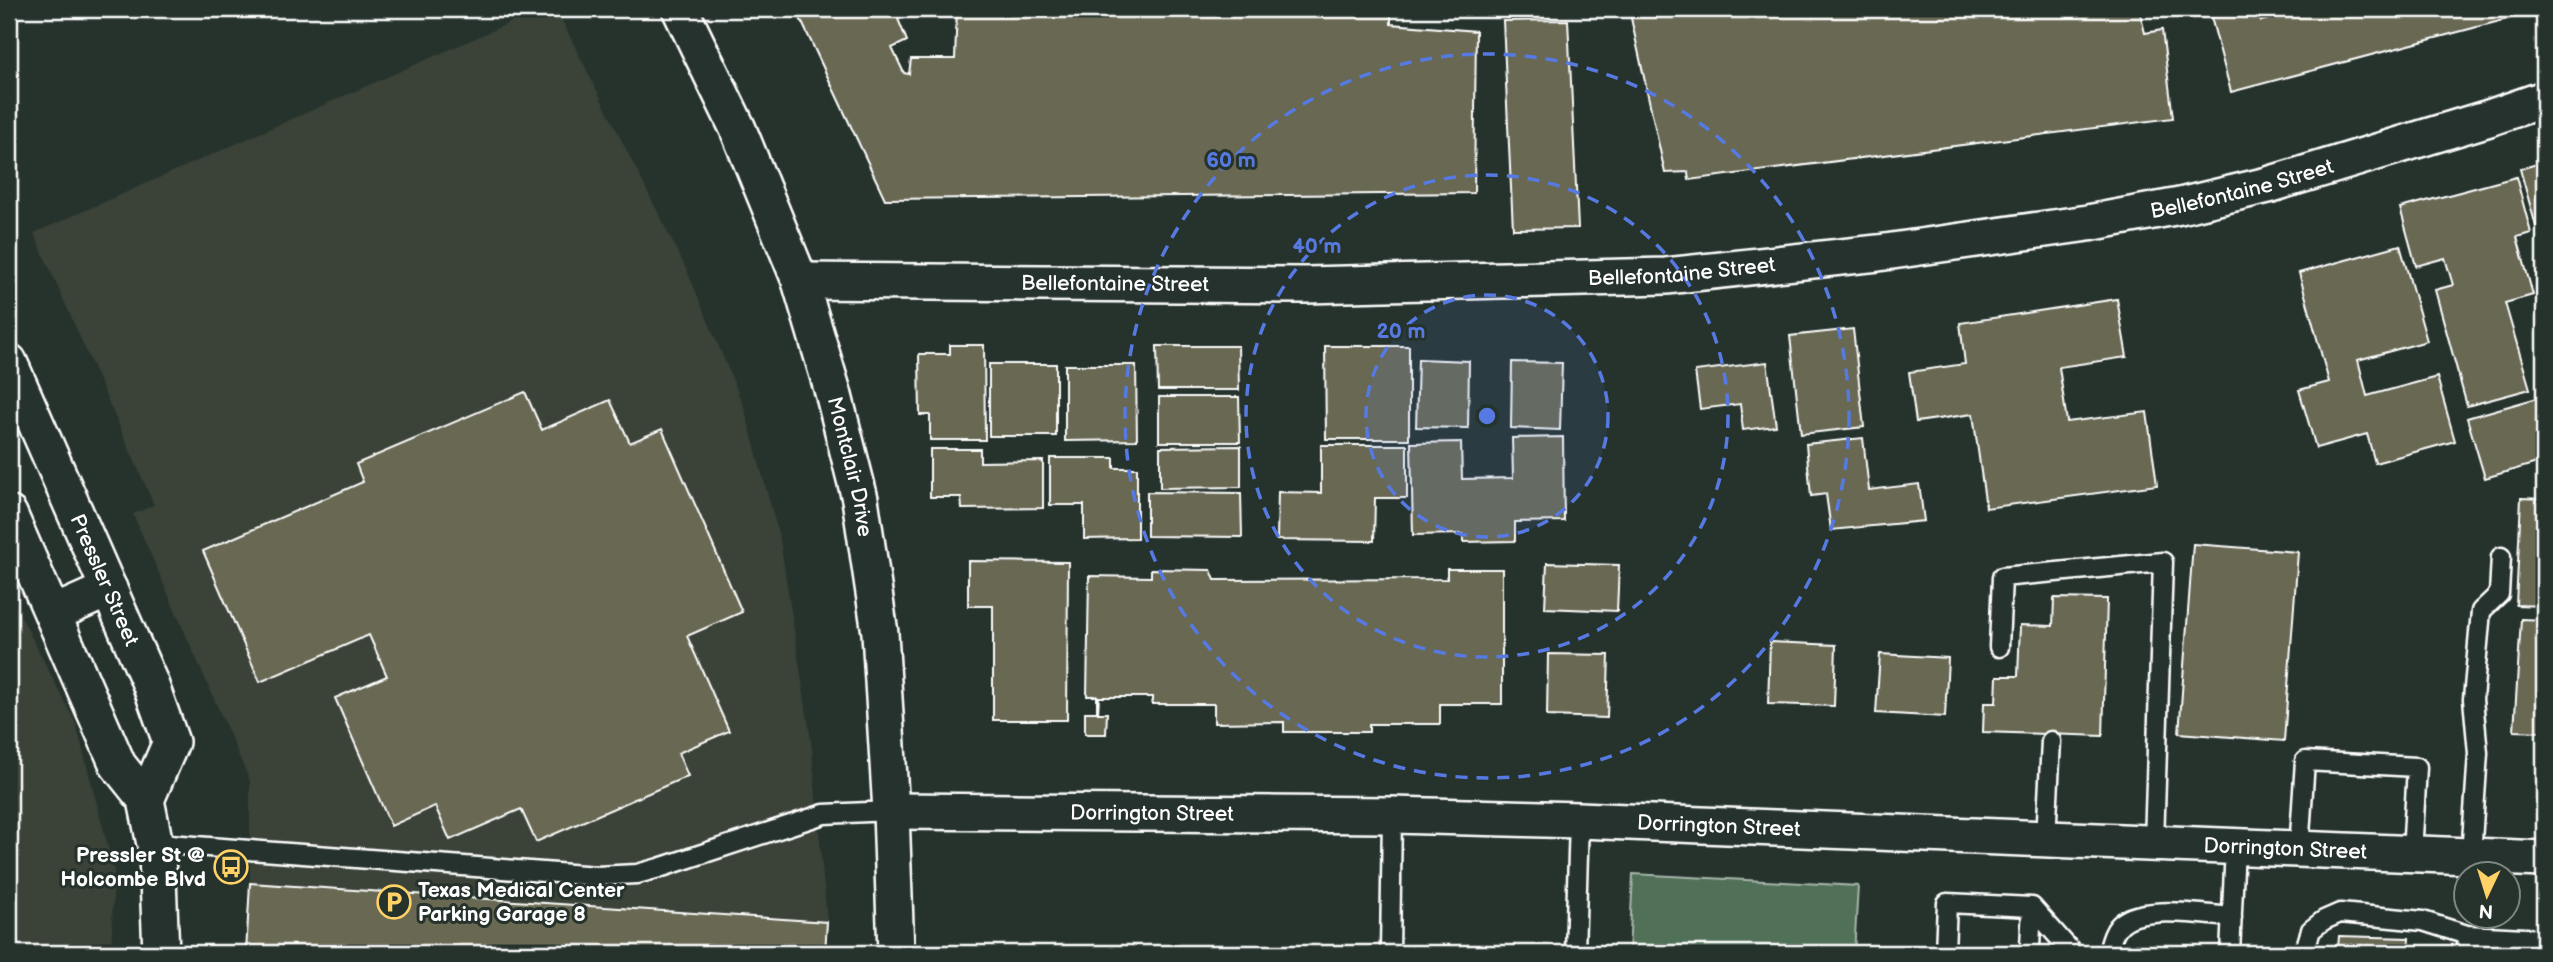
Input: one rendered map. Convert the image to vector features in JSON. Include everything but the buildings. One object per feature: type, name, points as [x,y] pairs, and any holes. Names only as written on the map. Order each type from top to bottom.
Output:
[{"type":"street","name":"Montclair Drive","points":[[680,9],[738,129],[800,281],[833,392],[860,499],[880,633],[897,953]]},
{"type":"street","name":"Bellefontaine Street","points":[[800,281],[1306,285],[1666,276],[1878,253],[2088,223],[2180,205],[2267,185],[2544,99]]},
{"type":"street","name":"Pressler Street","points":[[9,362],[150,682],[171,742],[146,800]]},
{"type":"street","points":[[9,514],[118,765],[146,800],[155,843],[160,892],[161,953]]},
{"type":"street","points":[[53,614],[109,589]]},
{"type":"street","name":"Dorrington Street","points":[[891,811],[1392,815],[1578,820],[2544,859]]},
{"type":"lane","points":[[2471,856],[2478,753],[2473,699],[2481,611],[2499,594],[2501,557]]},
{"type":"lane","points":[[1999,647],[2002,577],[2163,562],[2154,844]]},
{"type":"lane","points":[[2046,839],[2051,741]]},
{"type":"lane","points":[[2300,850],[2305,761],[2417,767],[2412,854]]},
{"type":"lane","points":[[155,843],[597,876],[659,868],[824,814],[891,811]]},
{"type":"lane","points":[[1390,953],[1392,815]]},
{"type":"lane","points":[[1574,953],[1578,820]]},
{"type":"lane","points":[[2230,953],[2235,847]]},
{"type":"lane","points":[[1945,952],[1947,903],[2032,907]]},
{"type":"lane","points":[[2032,907],[2054,943],[2071,951]]},
{"type":"lane","points":[[2030,947],[2032,907]]},
{"type":"lane","points":[[2108,953],[2119,925],[2132,916],[2148,913],[2232,917]]},
{"type":"lane","points":[[2304,953],[2311,930],[2324,920],[2340,914],[2423,921],[2466,944],[2544,939]]},
{"type":"shaded area","points":[[541,9],[556,9],[688,273],[744,407],[780,540],[811,740],[827,922],[250,883],[250,781],[133,514],[154,505],[34,233]]},
{"type":"shaded area","points":[[9,593],[76,724],[114,870],[111,953],[9,953]]},
{"type":"green space","points":[[1633,874],[1858,886],[1854,953],[1629,953]]},
{"type":"place","name":"Pressler St @ Holcombe Blvd","points":[[231,867]]},
{"type":"place","name":"Texas Medical Center Parking Garage 8","points":[[394,902]]}]
